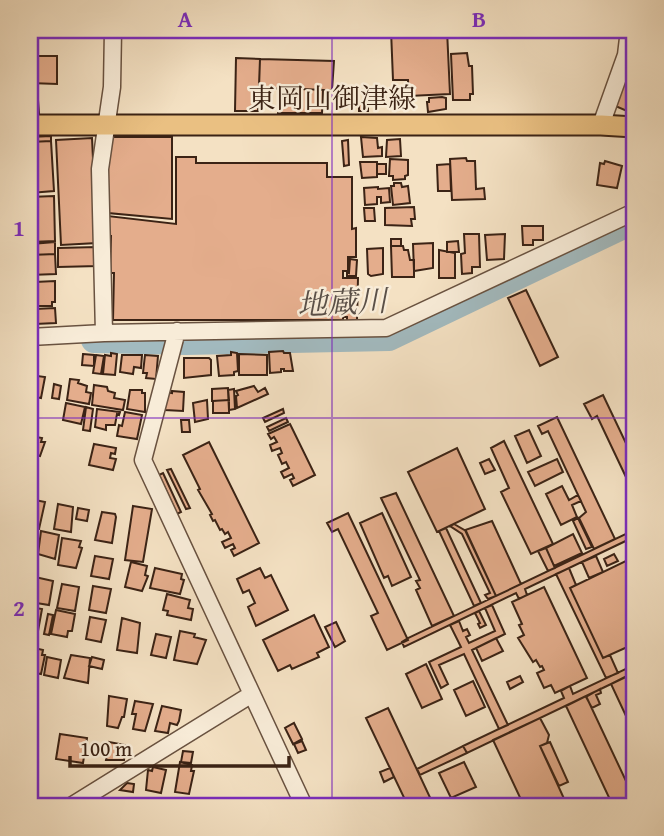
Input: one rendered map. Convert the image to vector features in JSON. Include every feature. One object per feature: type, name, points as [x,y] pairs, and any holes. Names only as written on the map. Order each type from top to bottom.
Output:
[{"type":"main road","name":"東岡山御津線","points":[[30,125],[634,127]]},
{"type":"street","points":[[104,333],[100,169],[112,87],[113,30]]},
{"type":"street","points":[[601,125],[626,55],[629,30]]},
{"type":"street","points":[[30,337],[177,331],[386,328],[634,212]]},
{"type":"street","points":[[177,331],[143,460],[304,806]]},
{"type":"street","points":[[71,806],[252,694]]},
{"type":"building","points":[[391,30],[447,30],[450,94],[409,96],[408,80],[393,80]]},
{"type":"building","points":[[467,53],[469,66],[472,66],[473,94],[470,94],[470,100],[453,100],[451,54]]},
{"type":"building","points":[[30,56],[57,56],[57,84],[30,83]]},
{"type":"building","points":[[236,58],[260,59],[258,111],[235,111]]},
{"type":"building","points":[[260,59],[334,61],[332,90],[259,88]]},
{"type":"building","points":[[628,59],[634,64],[634,114],[613,105],[624,78],[629,74],[623,72]]},
{"type":"building","points":[[280,88],[323,90],[322,113],[278,113]]},
{"type":"building","points":[[429,98],[446,98],[446,109],[428,112]]},
{"type":"building","points":[[30,100],[38,100],[39,113],[30,113]]},
{"type":"building","points":[[359,101],[368,101],[368,111],[359,111]]},
{"type":"building","points":[[51,136],[51,141],[30,142],[30,137]]},
{"type":"building","points":[[113,137],[172,137],[172,219],[108,213],[108,155]]},
{"type":"building","points":[[361,137],[377,138],[378,148],[382,147],[382,156],[363,157]]},
{"type":"building","points":[[92,138],[97,243],[61,245],[56,140]]},
{"type":"building","points":[[400,139],[401,156],[386,157],[387,140]]},
{"type":"building","points":[[348,140],[349,165],[344,166],[342,141]]},
{"type":"building","points":[[51,141],[54,191],[30,193],[30,142]]},
{"type":"building","points":[[176,157],[196,157],[196,163],[327,163],[327,177],[352,177],[352,229],[356,228],[356,257],[348,257],[348,271],[343,271],[343,278],[358,278],[357,320],[347,321],[347,317],[343,317],[343,320],[113,320],[114,273],[110,273],[111,236],[107,236],[108,216],[176,224]]},
{"type":"building","points":[[466,158],[467,161],[475,161],[476,189],[484,188],[485,199],[452,200],[450,159]]},
{"type":"building","points":[[390,159],[408,160],[408,175],[405,179],[393,180],[393,176],[389,176]]},
{"type":"building","points":[[605,161],[622,166],[617,188],[597,185],[600,163],[604,164]]},
{"type":"building","points":[[360,162],[377,162],[377,177],[362,178]]},
{"type":"building","points":[[377,164],[386,164],[386,174],[377,174]]},
{"type":"building","points":[[450,164],[451,191],[438,191],[437,165]]},
{"type":"building","points":[[394,183],[401,183],[402,187],[408,186],[410,203],[393,205],[391,186],[394,186]]},
{"type":"building","points":[[364,188],[389,188],[390,202],[381,203],[381,197],[377,197],[377,204],[365,205]]},
{"type":"building","points":[[54,196],[55,241],[30,242],[30,197]]},
{"type":"building","points":[[414,207],[415,219],[411,219],[412,226],[385,225],[385,208]]},
{"type":"building","points":[[364,208],[374,208],[375,221],[365,221]]},
{"type":"building","points":[[522,226],[543,226],[543,240],[533,240],[533,245],[523,245]]},
{"type":"building","points":[[464,234],[479,234],[480,267],[472,267],[472,273],[462,274],[461,254],[465,253]]},
{"type":"building","points":[[505,234],[504,259],[487,260],[485,235]]},
{"type":"building","points":[[391,239],[401,239],[401,246],[391,246]]},
{"type":"building","points":[[458,241],[459,252],[447,252],[447,242]]},
{"type":"building","points":[[55,242],[55,254],[31,255],[31,244]]},
{"type":"building","points":[[433,243],[433,268],[414,271],[413,244]]},
{"type":"building","points":[[391,246],[403,246],[404,250],[408,250],[410,260],[414,260],[414,277],[392,277]]},
{"type":"building","points":[[97,247],[98,266],[58,267],[58,248]]},
{"type":"building","points":[[383,248],[383,274],[371,276],[368,274],[367,249]]},
{"type":"building","points":[[439,250],[455,253],[455,278],[439,278]]},
{"type":"building","points":[[55,254],[56,274],[30,275],[30,255]]},
{"type":"building","points":[[350,259],[357,260],[356,276],[347,276]]},
{"type":"building","points":[[55,281],[55,302],[52,302],[52,306],[36,306],[35,282]]},
{"type":"building","points":[[526,290],[558,357],[540,366],[508,298]]},
{"type":"building","points":[[55,308],[56,323],[35,324],[35,309]]},
{"type":"building","points":[[231,352],[237,353],[238,371],[234,372],[234,375],[219,376],[217,356],[231,355]]},
{"type":"building","points":[[269,352],[290,353],[293,371],[281,369],[281,372],[270,373]]},
{"type":"building","points":[[111,353],[117,354],[115,375],[103,374],[105,355],[111,356]]},
{"type":"building","points":[[83,354],[94,355],[94,366],[82,365]]},
{"type":"building","points":[[239,354],[267,355],[267,375],[239,375]]},
{"type":"building","points":[[96,355],[104,356],[101,374],[93,373]]},
{"type":"building","points":[[122,355],[142,355],[141,368],[134,367],[133,374],[120,372]]},
{"type":"building","points":[[145,355],[158,356],[156,379],[146,378],[147,373],[143,373]]},
{"type":"building","points":[[184,358],[209,358],[211,375],[184,378]]},
{"type":"building","points":[[30,375],[45,377],[41,398],[30,396]]},
{"type":"building","points":[[70,379],[79,380],[78,383],[87,386],[86,392],[91,393],[89,404],[67,400]]},
{"type":"building","points":[[54,384],[61,386],[59,399],[52,398]]},
{"type":"building","points":[[94,385],[107,387],[108,391],[115,393],[114,398],[125,400],[123,410],[92,405]]},
{"type":"building","points":[[254,386],[258,392],[265,388],[268,394],[237,408],[236,391]]},
{"type":"building","points":[[228,388],[229,400],[212,401],[212,389]]},
{"type":"building","points":[[234,389],[235,409],[229,410],[228,390]]},
{"type":"building","points":[[130,390],[142,390],[142,393],[145,393],[145,412],[127,409]]},
{"type":"building","points":[[164,392],[184,392],[183,411],[165,410]]},
{"type":"building","points":[[603,395],[634,460],[634,494],[597,416],[592,419],[584,404]]},
{"type":"building","points":[[207,400],[208,419],[195,422],[193,403]]},
{"type":"building","points":[[229,400],[229,413],[213,413],[213,401]]},
{"type":"building","points":[[66,403],[85,407],[81,424],[63,420]]},
{"type":"building","points":[[86,407],[93,409],[90,431],[83,430]]},
{"type":"building","points":[[97,409],[120,412],[115,425],[106,425],[106,430],[95,427]]},
{"type":"building","points":[[283,409],[284,413],[265,422],[263,418]]},
{"type":"building","points":[[125,412],[142,415],[137,439],[117,436]]},
{"type":"building","points":[[557,417],[615,539],[594,549],[579,518],[586,512],[548,431],[542,434],[538,426]]},
{"type":"building","points":[[286,418],[288,422],[269,431],[267,427]]},
{"type":"building","points":[[181,420],[189,420],[190,432],[182,432]]},
{"type":"building","points":[[290,424],[315,475],[293,486],[290,480],[294,478],[292,474],[284,478],[281,472],[289,468],[286,462],[282,464],[278,455],[282,453],[280,448],[272,451],[270,445],[277,442],[268,434]]},
{"type":"building","points":[[529,430],[541,456],[527,463],[515,436]]},
{"type":"building","points":[[30,436],[42,438],[41,442],[45,442],[40,456],[30,454]]},
{"type":"building","points":[[504,441],[553,544],[531,554],[501,492],[509,488],[491,448]]},
{"type":"building","points":[[209,442],[259,543],[234,556],[231,550],[235,548],[233,544],[225,548],[222,542],[231,538],[228,532],[225,534],[215,520],[213,521],[183,455]]},
{"type":"building","points":[[94,444],[116,448],[115,454],[111,453],[110,458],[116,459],[113,470],[89,465]]},
{"type":"building","points":[[457,448],[485,509],[437,532],[408,472]]},
{"type":"building","points":[[489,459],[495,470],[485,474],[480,463]]},
{"type":"building","points":[[557,459],[563,472],[535,486],[528,472]]},
{"type":"building","points":[[171,469],[190,508],[186,509],[167,470]]},
{"type":"building","points":[[163,473],[181,512],[177,514],[159,475]]},
{"type":"building","points":[[562,486],[569,500],[578,495],[581,501],[572,505],[577,517],[561,525],[546,494]]},
{"type":"building","points":[[396,493],[454,616],[432,626],[416,590],[420,588],[416,581],[420,580],[381,498]]},
{"type":"building","points":[[30,499],[45,502],[39,529],[30,528]]},
{"type":"building","points":[[58,504],[73,507],[71,532],[54,529]]},
{"type":"building","points":[[133,506],[152,509],[143,562],[125,560]]},
{"type":"building","points":[[78,508],[89,510],[87,521],[76,519]]},
{"type":"building","points":[[102,512],[115,514],[116,517],[112,543],[95,540]]},
{"type":"building","points":[[348,513],[408,640],[387,650],[371,616],[378,613],[338,529],[332,532],[327,523]]},
{"type":"building","points":[[382,513],[411,577],[392,586],[388,576],[384,578],[360,523]]},
{"type":"building","points":[[578,518],[592,547],[586,549],[573,521]]},
{"type":"building","points":[[492,521],[521,584],[496,596],[465,530]]},
{"type":"building","points":[[454,524],[466,531],[496,596],[488,599],[485,595],[490,593],[462,534],[450,526]]},
{"type":"building","points":[[446,528],[481,603],[474,606],[439,531]]},
{"type":"building","points":[[30,529],[36,530],[32,556],[30,555]]},
{"type":"building","points":[[634,530],[634,537],[525,589],[527,595],[519,599],[516,593],[404,647],[402,642],[408,638]]},
{"type":"building","points":[[41,531],[59,535],[55,559],[38,554]]},
{"type":"building","points":[[573,534],[582,553],[554,566],[546,548]]},
{"type":"building","points":[[62,538],[81,541],[79,547],[82,548],[76,568],[58,565]]},
{"type":"building","points":[[546,548],[555,568],[548,571],[538,551]]},
{"type":"building","points":[[614,554],[618,561],[607,566],[604,559]]},
{"type":"building","points":[[95,556],[113,559],[109,579],[91,576]]},
{"type":"building","points":[[596,556],[603,572],[589,578],[582,562]]},
{"type":"building","points":[[634,557],[634,644],[603,658],[570,588]]},
{"type":"building","points":[[131,562],[147,566],[145,575],[148,576],[142,591],[125,587]]},
{"type":"building","points":[[155,568],[182,574],[181,579],[184,580],[180,594],[150,588]]},
{"type":"building","points":[[260,568],[265,578],[271,575],[288,610],[256,626],[248,607],[255,603],[249,590],[243,593],[237,579]]},
{"type":"building","points":[[569,568],[576,585],[570,588],[603,658],[610,655],[618,673],[606,678],[556,574]]},
{"type":"building","points":[[35,577],[53,581],[49,605],[30,602]]},
{"type":"building","points":[[62,584],[79,587],[75,611],[57,608]]},
{"type":"building","points":[[93,586],[111,589],[106,613],[89,610]]},
{"type":"building","points":[[544,587],[587,678],[555,693],[551,685],[544,688],[537,673],[544,670],[542,666],[540,667],[536,660],[533,662],[518,638],[524,635],[512,602]]},
{"type":"building","points":[[167,594],[190,600],[188,608],[193,609],[191,620],[167,615],[168,611],[163,610]]},
{"type":"building","points":[[492,605],[505,634],[472,650],[508,725],[499,729],[464,654],[439,665],[448,684],[441,688],[429,662],[461,647],[450,625],[459,621],[463,631],[467,629],[470,635],[466,637],[469,643],[495,631],[485,608]]},
{"type":"building","points":[[30,607],[42,609],[38,631],[30,629]]},
{"type":"building","points":[[56,610],[75,614],[72,631],[68,631],[67,637],[51,634]]},
{"type":"building","points":[[479,611],[486,625],[480,628],[475,613]]},
{"type":"building","points":[[48,614],[53,615],[49,635],[44,634]]},
{"type":"building","points":[[314,615],[329,647],[317,653],[319,657],[292,669],[290,665],[278,671],[263,640]]},
{"type":"building","points":[[90,617],[106,620],[101,642],[86,639]]},
{"type":"building","points":[[122,618],[140,623],[137,653],[117,650]]},
{"type":"building","points":[[336,622],[345,641],[335,647],[325,627]]},
{"type":"building","points":[[180,631],[206,640],[197,664],[174,660]]},
{"type":"building","points":[[156,634],[171,637],[166,658],[151,655]]},
{"type":"building","points":[[496,638],[503,651],[482,661],[476,648]]},
{"type":"building","points":[[30,647],[43,650],[42,655],[45,655],[41,674],[30,672]]},
{"type":"building","points":[[71,655],[90,658],[88,683],[64,678]]},
{"type":"building","points":[[47,657],[61,660],[58,678],[44,675]]},
{"type":"building","points":[[92,657],[104,660],[102,669],[89,666]]},
{"type":"building","points":[[426,664],[442,699],[422,708],[406,674]]},
{"type":"building","points":[[634,665],[634,673],[467,753],[463,746],[564,698],[561,691],[570,686],[573,694]]},
{"type":"building","points":[[631,674],[634,682],[634,733],[611,684]]},
{"type":"building","points":[[520,676],[523,682],[510,689],[507,682]]},
{"type":"building","points":[[473,681],[485,707],[466,716],[454,690]]},
{"type":"building","points":[[600,689],[601,693],[596,695],[600,704],[592,708],[586,697]]},
{"type":"building","points":[[109,696],[127,699],[124,717],[118,728],[107,726]]},
{"type":"building","points":[[586,696],[634,798],[634,806],[613,806],[566,706]]},
{"type":"building","points":[[135,701],[153,704],[145,731],[133,729]]},
{"type":"building","points":[[162,706],[181,710],[177,725],[170,723],[168,733],[155,731]]},
{"type":"building","points":[[388,708],[434,806],[408,806],[366,718]]},
{"type":"building","points":[[540,718],[549,735],[547,743],[540,746],[566,803],[559,806],[524,806],[493,740]]},
{"type":"building","points":[[294,723],[302,739],[293,744],[285,728]]},
{"type":"building","points":[[60,734],[87,738],[83,763],[56,759]]},
{"type":"building","points":[[302,741],[306,750],[298,753],[294,744]]},
{"type":"building","points":[[109,742],[130,746],[129,752],[125,752],[124,760],[106,760]]},
{"type":"building","points":[[550,742],[568,782],[559,786],[540,746]]},
{"type":"building","points":[[463,746],[467,753],[420,775],[417,769]]},
{"type":"building","points":[[183,751],[193,752],[191,763],[181,762]]},
{"type":"building","points":[[180,762],[192,765],[191,771],[194,771],[189,794],[175,792]]},
{"type":"building","points":[[464,762],[476,787],[451,798],[439,773]]},
{"type":"building","points":[[153,767],[166,770],[161,793],[146,790],[148,770],[152,771]]},
{"type":"building","points":[[390,768],[394,777],[384,782],[380,772]]},
{"type":"building","points":[[127,783],[134,784],[133,792],[120,790]]},
{"type":"building","points":[[205,800],[228,802],[228,806],[205,806]]},
{"type":"waterway","name":"地蔵川","points":[[94,340],[186,342],[389,338],[634,221]]}]
